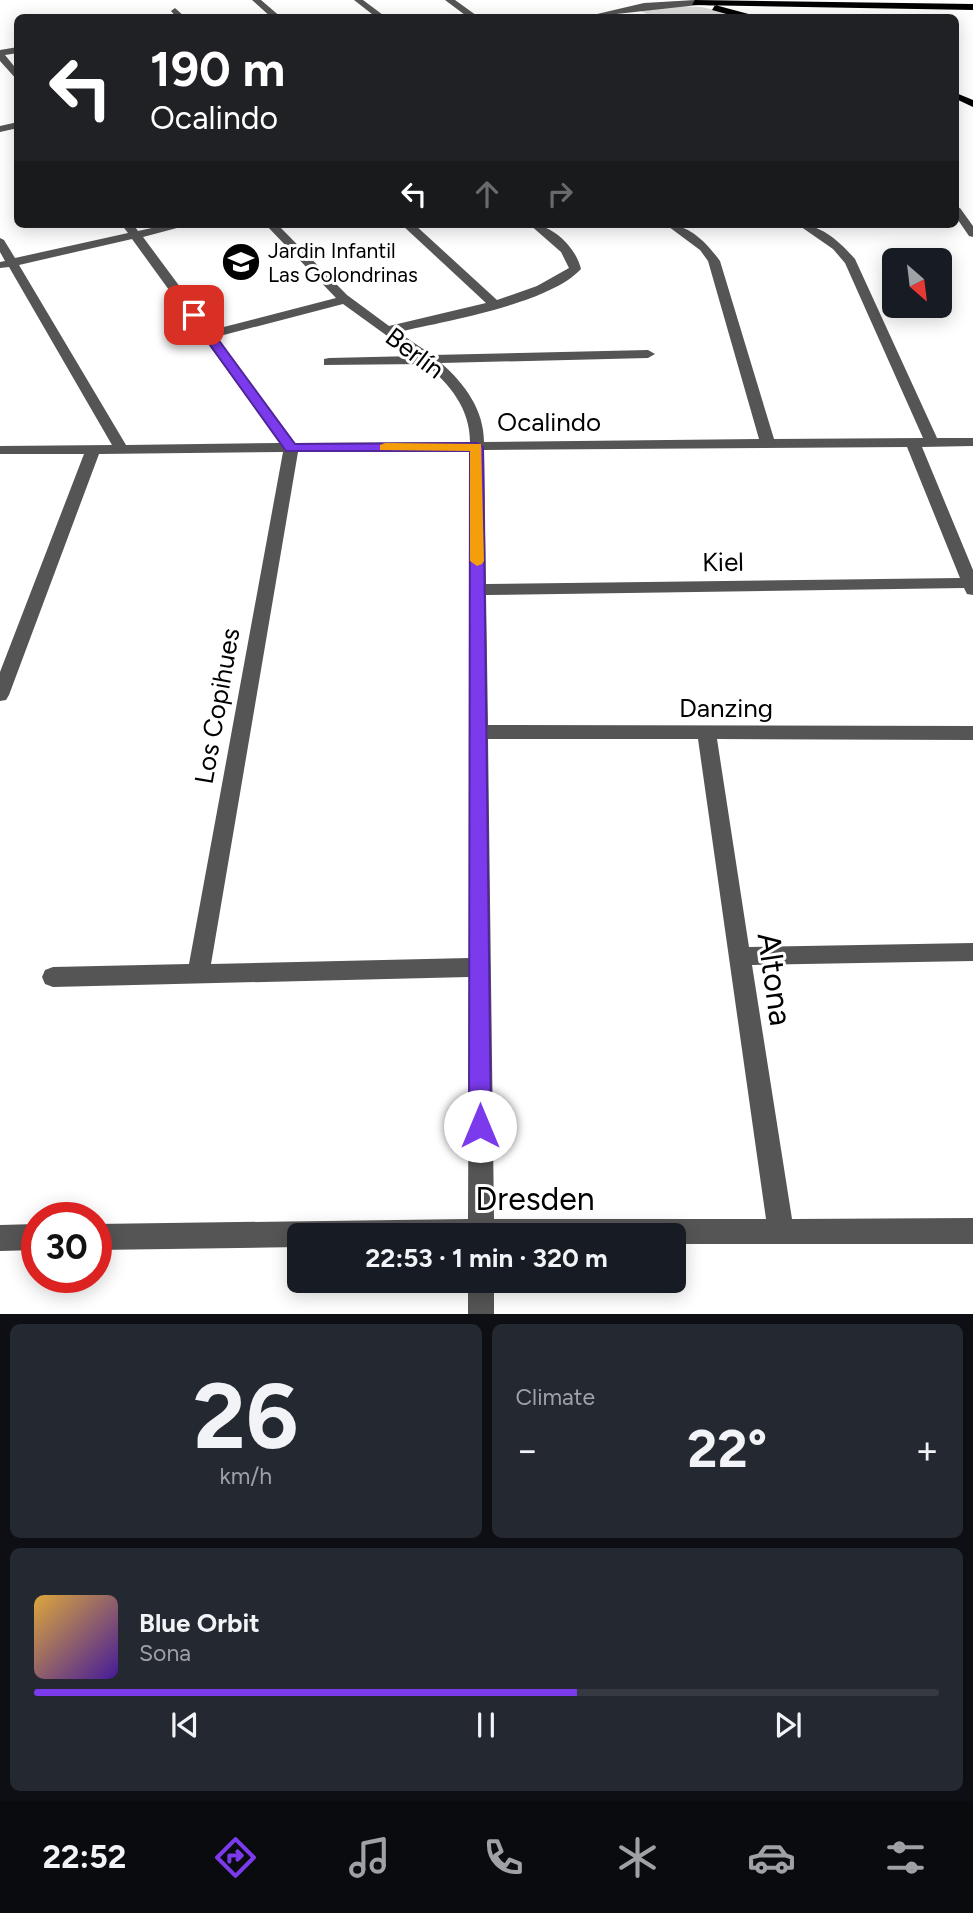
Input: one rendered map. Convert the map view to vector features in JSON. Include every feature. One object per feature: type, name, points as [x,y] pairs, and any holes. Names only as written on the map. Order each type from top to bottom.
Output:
[{"type":"main road","points":[[684,0],[738,14]]},
{"type":"main road","points":[[763,14],[759,10],[774,2]]},
{"type":"main road","points":[[695,3],[883,2],[973,7]]},
{"type":"street","points":[[256,0],[273,14]]},
{"type":"street","points":[[358,0],[377,14]]},
{"type":"street","points":[[452,2],[467,2]]},
{"type":"street","points":[[452,2],[470,14]]},
{"type":"street","points":[[606,14],[657,5],[695,3]]},
{"type":"street","points":[[0,54],[14,73]]},
{"type":"street","points":[[959,214],[973,234]]},
{"type":"street","points":[[6,264],[131,230],[149,228]]},
{"type":"street","name":"Berlín","points":[[275,228],[344,299],[386,331],[432,359],[470,407],[477,427],[481,1223]]},
{"type":"street","points":[[411,228],[493,303]]},
{"type":"street","points":[[386,331],[562,282],[575,269],[575,261],[564,247],[540,228]]},
{"type":"street","points":[[677,228],[704,247],[714,261],[768,444]]},
{"type":"street","points":[[809,228],[837,246],[851,262],[932,442]]},
{"type":"street","points":[[131,230],[291,448]]},
{"type":"street","points":[[0,242],[6,264],[122,450]]},
{"type":"street","points":[[209,335],[344,299]]},
{"type":"street","points":[[329,362],[648,354]]},
{"type":"street","name":"Ocalindo","points":[[0,450],[973,442]]},
{"type":"street","points":[[913,443],[971,587]]},
{"type":"street","name":"Los Copihues","points":[[198,973],[291,448]]},
{"type":"street","points":[[0,695],[93,450]]},
{"type":"street","name":"Kiel","points":[[477,590],[971,587]]},
{"type":"street","name":"Danzing","points":[[478,732],[973,733]]},
{"type":"street","name":"Altona","points":[[707,734],[781,1233]]},
{"type":"street","points":[[740,956],[973,952]]},
{"type":"street","points":[[53,976],[479,967]]},
{"type":"street","name":"Dresden","points":[[686,1233],[973,1231]]},
{"type":"street","name":"Dresden","points":[[112,1237],[287,1236]]},
{"type":"street","points":[[0,1238],[21,1237]]},
{"type":"street","points":[[481,1293],[481,1314]]},
{"type":"shaded area","points":[[677,6],[702,7],[730,14],[647,14],[641,11]]},
{"type":"slow traffic","points":[[385,447],[477,447],[477,561]]},
{"type":"place","name":"Jardin Infantil Las Golondrinas","points":[[241,262]]},
{"type":"route","points":[[194,315],[291,448],[477,447],[480,1126]]}]
